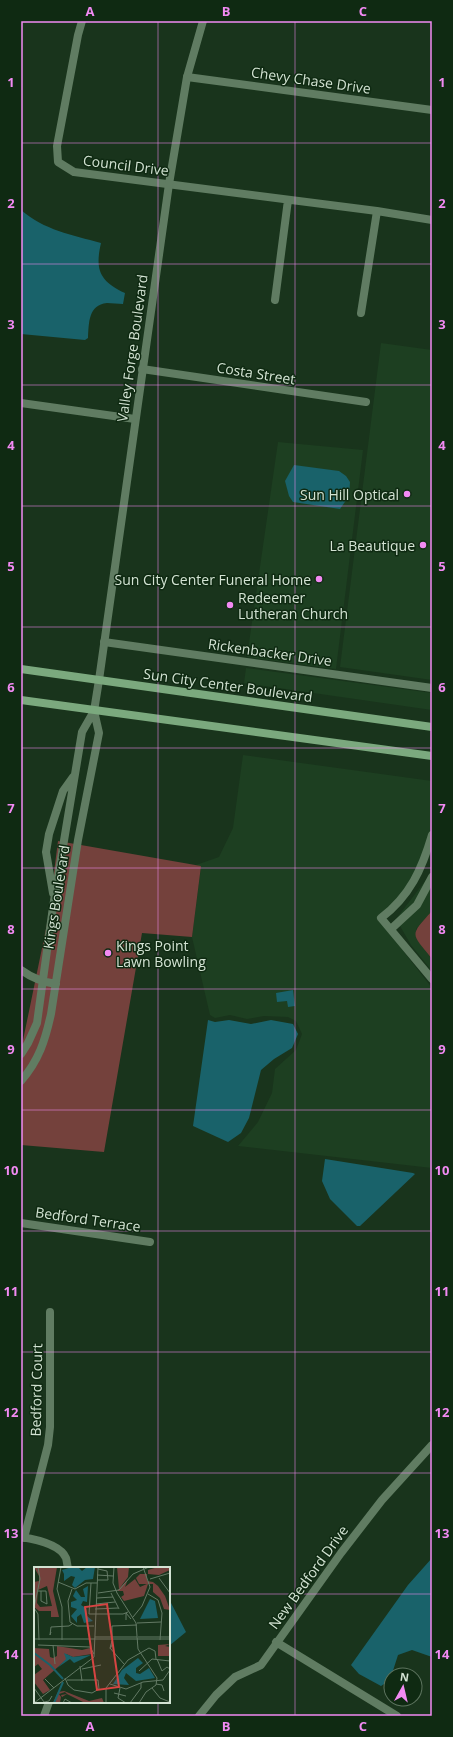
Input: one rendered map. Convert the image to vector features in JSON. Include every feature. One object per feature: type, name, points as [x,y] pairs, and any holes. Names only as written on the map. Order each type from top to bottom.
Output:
[{"type":"main road","name":"Sun City Center Boulevard","points":[[21,669],[432,726]]},
{"type":"main road","points":[[21,700],[432,756]]},
{"type":"street","name":"Council Drive","points":[[82,21],[57,146],[58,162],[74,172],[377,211],[432,220]]},
{"type":"street","name":"Valley Forge Boulevard","points":[[99,680],[169,184],[187,77],[203,21]]},
{"type":"street","name":"Chevy Chase Drive","points":[[187,77],[432,110]]},
{"type":"street","points":[[275,300],[288,200]]},
{"type":"street","points":[[361,313],[377,211]]},
{"type":"street","name":"Costa Street","points":[[142,369],[366,402]]},
{"type":"street","points":[[21,403],[135,419]]},
{"type":"street","name":"Rickenbacker Drive","points":[[104,642],[432,688]]},
{"type":"street","name":"Kings Boulevard","points":[[21,1081],[38,1059],[46,1038],[56,984],[78,840],[98,733],[94,711],[99,680]]},
{"type":"street","name":"Kings Boulevard","points":[[21,1054],[38,1023],[54,897],[82,732],[94,711]]},
{"type":"street","name":"Kings Boulevard","points":[[54,897],[46,852],[49,834],[63,791],[75,775]]},
{"type":"street","points":[[432,835],[422,866],[405,896],[381,918],[432,980]]},
{"type":"street","points":[[391,929],[417,905],[432,877]]},
{"type":"street","points":[[21,970],[30,977],[43,982],[56,984]]},
{"type":"street","name":"Bedford Terrace","points":[[21,1223],[150,1242]]},
{"type":"street","name":"Bedford Court","points":[[22,1537],[49,1439],[50,1312]]},
{"type":"street","name":"New Bedford Drive","points":[[199,1716],[216,1695],[235,1677],[261,1665],[341,1553],[382,1500],[432,1445]]},
{"type":"street","points":[[22,1537],[43,1541],[56,1548],[66,1557],[68,1567]]},
{"type":"street","points":[[276,1642],[397,1716]]},
{"type":"street","points":[[44,1716],[48,1703]]},
{"type":"shaded area","points":[[381,343],[432,350],[432,680],[340,667]]},
{"type":"shaded area","points":[[278,442],[363,450],[336,669],[247,657]]},
{"type":"shaded area","points":[[246,668],[432,693],[432,710],[244,683]]},
{"type":"shaded area","points":[[243,755],[432,781],[432,824],[424,867],[387,915],[386,923],[404,952],[432,988],[432,1168],[238,1146],[258,1122],[272,1093],[275,1069],[296,1050],[302,1034],[296,1021],[288,1017],[264,1016],[247,1019],[230,1015],[215,1018],[210,1015],[192,937],[201,867],[196,865],[219,857],[233,828]]},
{"type":"shaded area","points":[[58,841],[201,866],[192,937],[142,933],[104,1152],[21,1145],[21,1050],[48,919]]},
{"type":"shaded area","points":[[432,872],[432,911],[416,929],[416,938],[432,959],[432,971],[411,945],[396,919]]},
{"type":"shaded area","points":[[432,911],[432,959],[417,939],[416,931]]},
{"type":"water","points":[[21,210],[30,217],[49,227],[101,243],[99,252],[99,267],[101,273],[109,284],[125,293],[123,304],[107,303],[96,307],[89,321],[88,338],[85,340],[21,334]]},
{"type":"water","points":[[294,465],[339,471],[346,476],[350,482],[349,496],[340,509],[293,502],[289,496],[285,481]]},
{"type":"water","points":[[293,990],[295,1006],[288,1007],[287,1001],[277,1002],[276,993]]},
{"type":"water","points":[[208,1020],[215,1022],[229,1020],[251,1024],[271,1020],[293,1024],[298,1034],[292,1048],[274,1059],[261,1070],[249,1118],[241,1133],[228,1142],[193,1126]]},
{"type":"water","points":[[325,1159],[415,1174],[360,1226],[357,1226],[330,1199],[322,1181]]},
{"type":"water","points":[[432,1558],[432,1657],[412,1650],[398,1655],[394,1667],[383,1667],[383,1685],[381,1686],[359,1674],[351,1665],[408,1585]]},
{"type":"water","points":[[170,1601],[186,1632],[170,1645]]},
{"type":"place","name":"Sun Hill Optical","points":[[407,494]]},
{"type":"place","name":"La Beautique","points":[[423,545]]},
{"type":"place","name":"Sun City Center Funeral Home","points":[[319,579]]},
{"type":"place","name":"Redeemer Lutheran Church","points":[[230,605]]},
{"type":"place","name":"Kings Point Lawn Bowling","points":[[108,953]]}]
